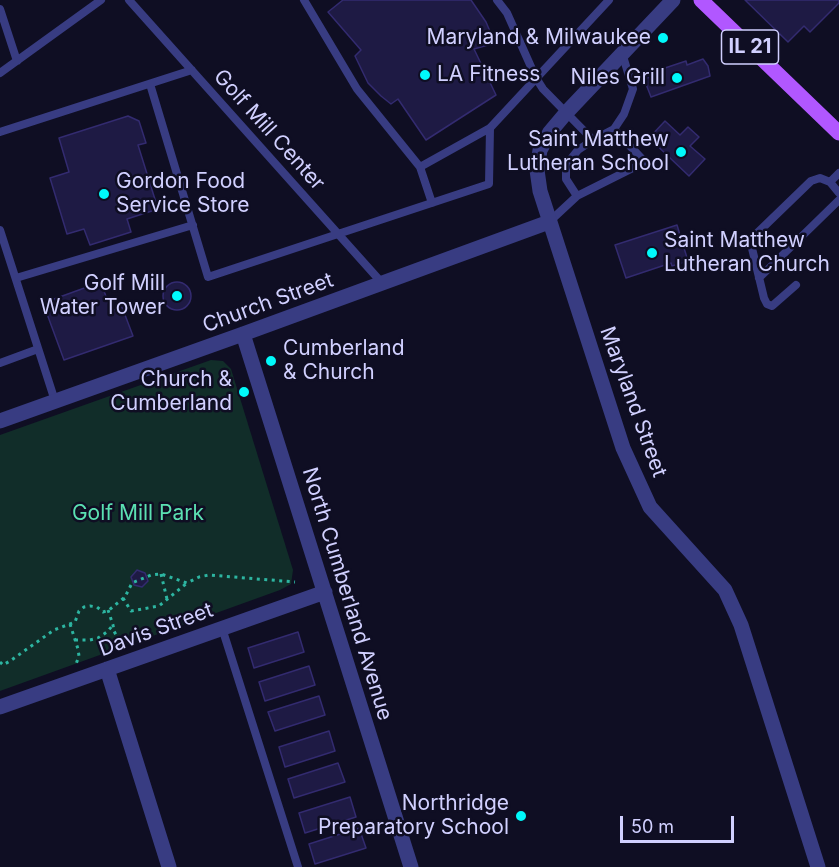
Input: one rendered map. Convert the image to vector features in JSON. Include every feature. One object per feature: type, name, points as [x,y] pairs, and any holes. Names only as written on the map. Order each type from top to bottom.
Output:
[{"type":"main road","name":"IL 21","points":[[701,0],[839,132]]},
{"type":"street","name":"Maryland Street","points":[[672,0],[550,132],[540,150],[537,170],[540,191],[623,448],[650,507],[725,590],[741,625],[818,867]]},
{"type":"street","name":"Church Street","points":[[0,421],[549,222]]},
{"type":"street","name":"North Cumberland Avenue","points":[[243,334],[411,867]]},
{"type":"street","name":"Davis Street","points":[[0,707],[325,592]]},
{"type":"street","points":[[107,669],[169,867]]},
{"type":"lane","points":[[0,73],[101,0]]},
{"type":"lane","name":"Golf Mill Center","points":[[129,0],[382,283]]},
{"type":"lane","points":[[304,0],[357,89],[420,167],[432,202]]},
{"type":"lane","points":[[497,0],[507,13],[543,89],[593,140]]},
{"type":"lane","points":[[420,167],[490,128],[609,0]]},
{"type":"lane","points":[[0,9],[17,61]]},
{"type":"lane","points":[[577,196],[566,179],[566,165],[578,150],[614,129],[624,114],[633,89],[622,53]]},
{"type":"lane","points":[[0,132],[192,70]]},
{"type":"lane","points":[[150,84],[208,277],[489,184],[490,128]]},
{"type":"lane","points":[[549,222],[577,196],[645,162],[614,129]]},
{"type":"lane","points":[[830,182],[839,173]]},
{"type":"lane","points":[[796,285],[772,306],[767,304],[750,240],[811,181],[820,178],[830,182],[839,193]]},
{"type":"lane","points":[[759,278],[839,200]]},
{"type":"lane","points":[[16,278],[193,225]]},
{"type":"lane","points":[[0,230],[55,401]]},
{"type":"lane","points":[[0,363],[38,349]]},
{"type":"lane","points":[[222,628],[298,867]]},
{"type":"path","points":[[161,574],[167,599]]},
{"type":"path","points":[[1,664],[10,661],[54,630],[75,622],[79,611],[84,607],[97,607],[103,612],[108,610],[123,598],[132,583],[151,575],[161,574],[187,583]]},
{"type":"path","points":[[123,598],[131,611],[159,606],[187,583],[209,575],[295,582]]},
{"type":"path","points":[[108,610],[119,641],[128,645]]},
{"type":"path","points":[[70,624],[79,656],[76,664]]},
{"type":"path","points":[[75,640],[98,638],[113,625]]},
{"type":"green space","name":"Golf Mill Park","points":[[211,360],[223,361],[231,369],[293,570],[291,584],[280,590],[0,691],[0,435]]},
{"type":"building","name":"LA Fitness","points":[[343,0],[471,0],[486,22],[495,43],[474,49],[496,95],[426,140],[398,99],[391,104],[368,83],[355,56],[361,50],[328,12]]},
{"type":"building","points":[[745,0],[839,0],[839,3],[810,32],[804,26],[788,42]]},
{"type":"building","name":"Niles Grill","points":[[703,59],[708,66],[710,76],[651,97],[644,79],[663,73],[662,69],[686,61],[687,65]]},
{"type":"building","name":"Gordon Food Service Store","points":[[128,116],[139,121],[146,143],[138,145],[158,209],[127,219],[131,232],[90,245],[84,229],[67,234],[50,178],[69,172],[59,138]]},
{"type":"building","name":"Saint Matthew Lutheran School","points":[[665,121],[680,135],[688,127],[699,137],[690,146],[705,159],[689,176],[649,138]]},
{"type":"building","name":"Saint Matthew Lutheran Church","points":[[677,225],[688,261],[672,266],[671,263],[626,278],[615,245]]},
{"type":"building","points":[[101,282],[111,311],[122,307],[133,336],[64,360],[43,303]]},
{"type":"building","name":"Golf Mill Water Tower","points":[[177,282],[187,286],[191,296],[187,306],[177,310],[167,306],[163,296],[167,286]]},
{"type":"building","points":[[137,570],[145,573],[148,581],[142,587],[134,585],[131,577]]},
{"type":"building","points":[[298,632],[304,652],[254,668],[248,648]]},
{"type":"building","points":[[309,666],[315,685],[265,701],[259,682]]},
{"type":"building","points":[[319,696],[325,715],[275,731],[268,712]]},
{"type":"building","points":[[329,731],[335,751],[285,767],[279,747]]},
{"type":"building","points":[[338,763],[345,782],[294,798],[288,779]]},
{"type":"building","points":[[350,797],[356,817],[305,833],[299,813]]},
{"type":"building","points":[[359,828],[366,848],[315,864],[309,844]]},
{"type":"place","name":"Maryland & Milwaukee","points":[[663,38]]},
{"type":"place","name":"LA Fitness","points":[[425,75]]},
{"type":"place","name":"Niles Grill","points":[[677,78]]},
{"type":"place","name":"Saint Matthew Lutheran School","points":[[681,152]]},
{"type":"place","name":"Gordon Food Service Store","points":[[104,194]]},
{"type":"place","name":"Saint Matthew Lutheran Church","points":[[652,253]]},
{"type":"place","name":"Golf Mill Water Tower","points":[[177,296]]},
{"type":"place","name":"Cumberland & Church","points":[[271,361]]},
{"type":"place","name":"Church & Cumberland","points":[[244,392]]},
{"type":"place","name":"Northridge Preparatory School","points":[[521,816]]}]
